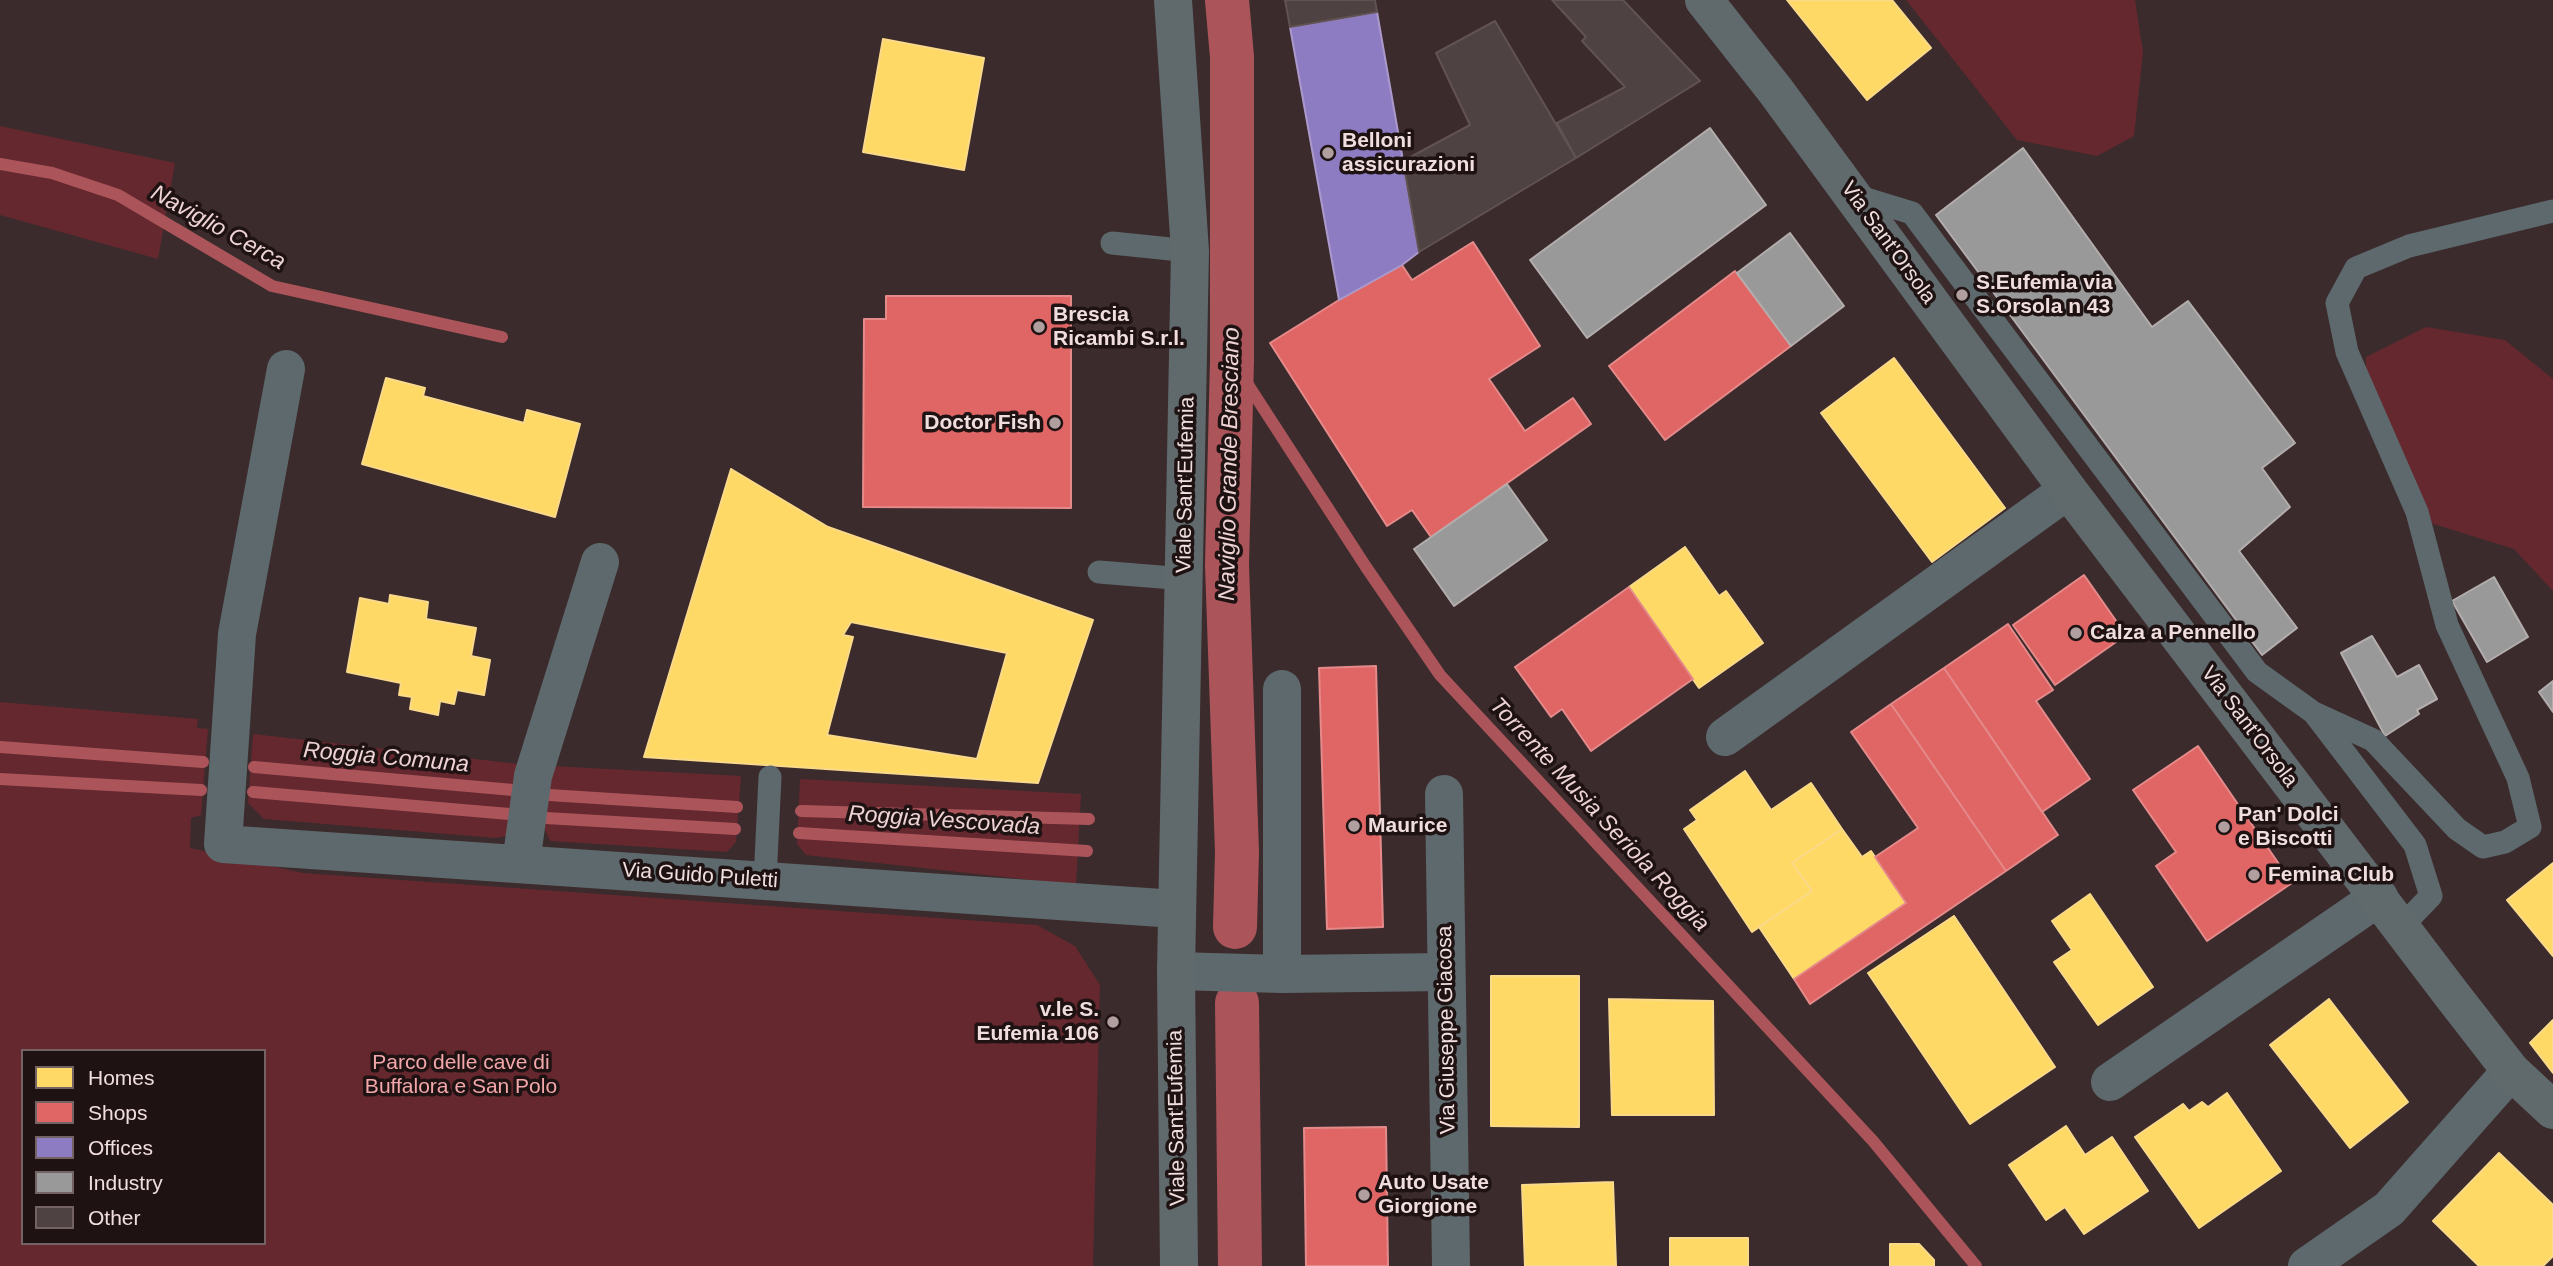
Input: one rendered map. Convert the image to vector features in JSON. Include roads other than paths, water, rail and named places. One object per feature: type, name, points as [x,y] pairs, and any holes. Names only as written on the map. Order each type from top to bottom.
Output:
[{"type":"street","name":"Viale Sant'Eufemia","points":[[1173,0],[1190,251],[1176,971],[1179,1266]]},
{"type":"street","name":"Via Sant'Orsola","points":[[1704,0],[1775,90],[2068,490],[2511,1071],[2553,1110]]},
{"type":"street","name":"Via Guido Puletti","points":[[286,369],[237,634],[223,844],[1177,909]]},
{"type":"street","points":[[1725,737],[2068,490]]},
{"type":"street","points":[[521,863],[533,776],[600,562]]},
{"type":"street","points":[[1282,690],[1282,974]]},
{"type":"street","name":"Via Giuseppe Giacosa","points":[[1444,794],[1451,1266]]},
{"type":"street","points":[[2110,1082],[2390,912]]},
{"type":"street","points":[[1176,971],[1282,974],[1446,972]]},
{"type":"street","points":[[2307,1266],[2389,1209],[2511,1071]]},
{"type":"lane","points":[[1853,195],[1912,213],[2257,672],[2314,713],[2373,740],[2458,829],[2483,847],[2505,842],[2530,828],[2518,778],[2447,625],[2417,512],[2347,352],[2337,303],[2356,268],[2409,246],[2553,211]]},
{"type":"lane","points":[[1112,243],[1190,251]]},
{"type":"lane","points":[[1099,572],[1185,579]]},
{"type":"lane","points":[[2314,713],[2415,845],[2431,896],[2390,912]]},
{"type":"lane","points":[[765,881],[770,778]]},
{"type":"waterway","name":"Naviglio Grande Bresciano","points":[[1227,0],[1232,57],[1232,360],[1227,565],[1237,852],[1235,927]]},
{"type":"waterway","name":"Naviglio Cerca","points":[[0,164],[52,173],[118,195],[272,286],[502,337]]},
{"type":"waterway","name":"Torrente Musia Seriola Roggia","points":[[1232,360],[1366,567],[1440,675],[1873,1141],[1976,1266]]},
{"type":"waterway","name":"Roggia Comuna","points":[[0,747],[203,762]]},
{"type":"waterway","name":"Roggia Comuna","points":[[254,767],[513,790]]},
{"type":"waterway","name":"Roggia Vescovada","points":[[0,779],[201,790]]},
{"type":"waterway","name":"Roggia Vescovada","points":[[253,792],[509,814]]},
{"type":"waterway","name":"Roggia Comuna","points":[[549,795],[737,807]]},
{"type":"waterway","name":"Roggia Comuna","points":[[801,811],[1089,819]]},
{"type":"waterway","name":"Roggia Vescovada","points":[[546,818],[735,829]]},
{"type":"waterway","name":"Roggia Vescovada","points":[[799,833],[1087,851]]},
{"type":"waterway","name":"Naviglio Grande Bresciano","points":[[1237,1003],[1240,1266]]},
{"type":"place","name":"Belloni assicurazioni","points":[[1328,153]]},
{"type":"place","name":"S.Eufemia via S.Orsola n 43","points":[[1962,295]]},
{"type":"place","name":"Brescia Ricambi S.r.l.","points":[[1039,327]]},
{"type":"place","name":"Doctor Fish","points":[[1055,423]]},
{"type":"place","name":"Calza a Pennello","points":[[2076,633]]},
{"type":"place","name":"Maurice","points":[[1354,826]]},
{"type":"place","name":"Pan' Dolci e Biscotti","points":[[2224,827]]},
{"type":"place","name":"Femina Club","points":[[2254,875]]},
{"type":"place","name":"v.le S. Eufemia 106","points":[[1113,1022]]},
{"type":"place","name":"Auto Usate Giorgione","points":[[1364,1195]]},
{"type":"park label","name":"Parco delle cave di Buffalora e San Polo","points":[[461,1075]]}]
